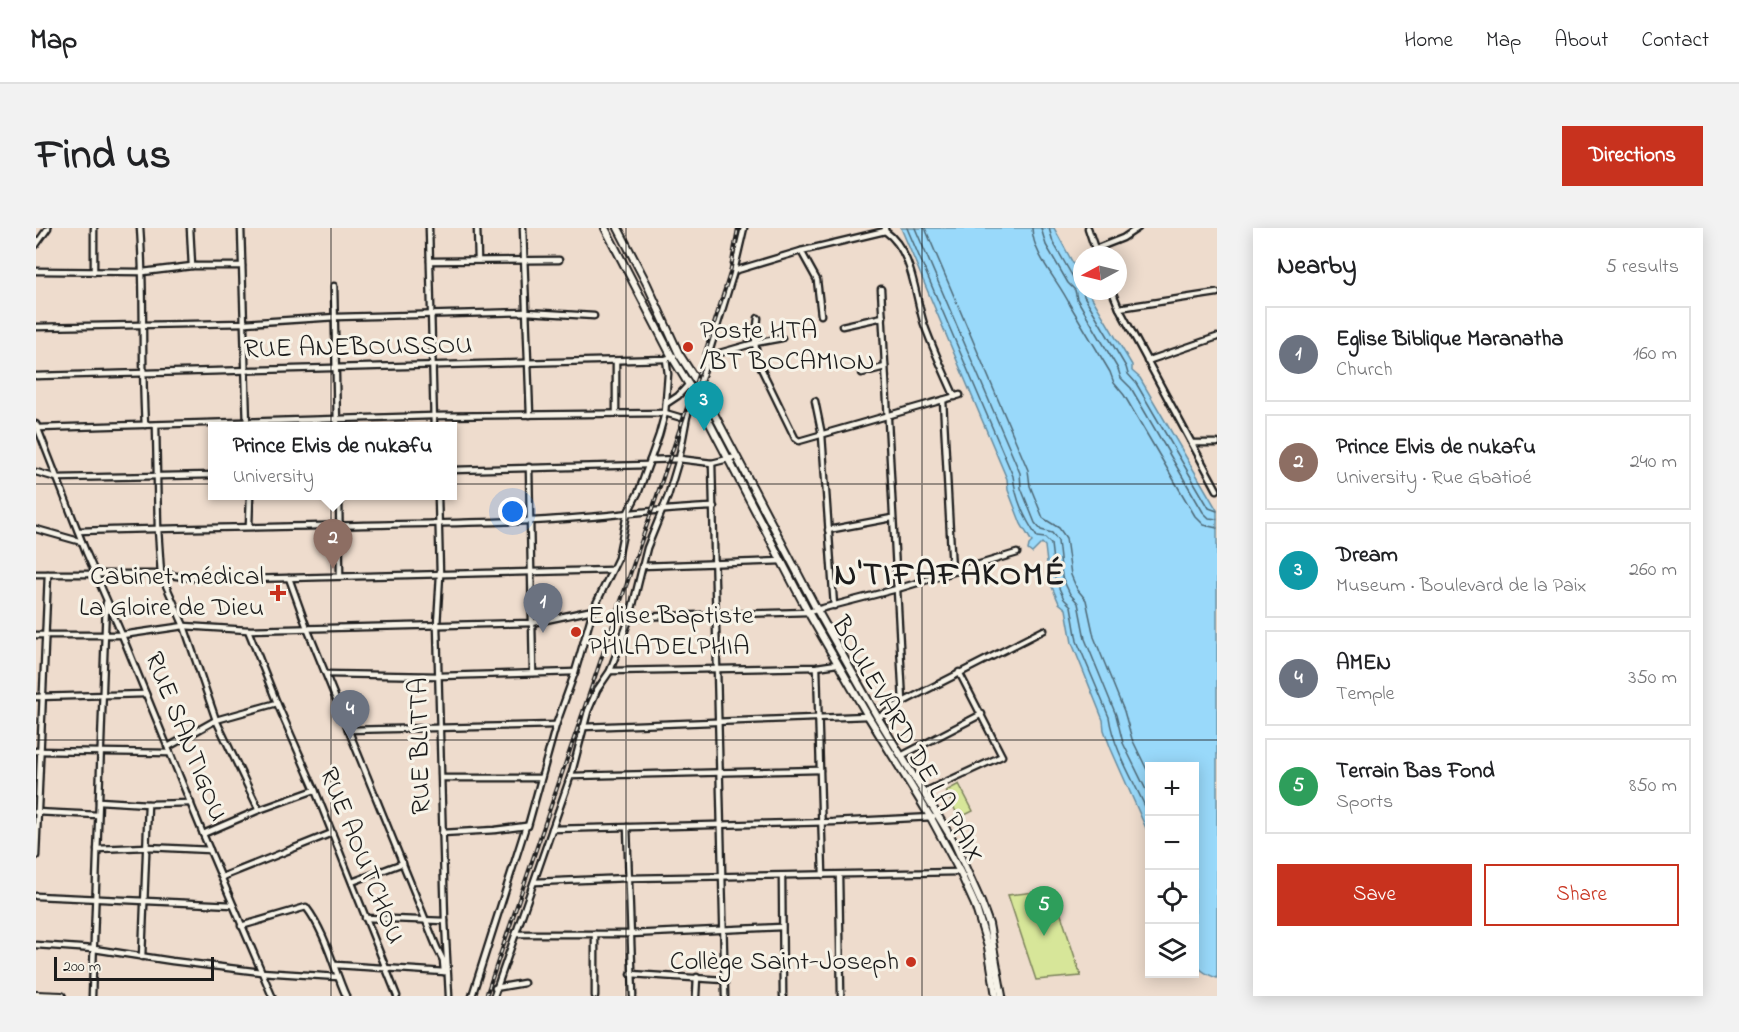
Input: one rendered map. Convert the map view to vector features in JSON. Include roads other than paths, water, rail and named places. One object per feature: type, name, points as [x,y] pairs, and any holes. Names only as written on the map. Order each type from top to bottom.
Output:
[{"type":"main road","name":"BOULEVARD DE LA PAIX","points":[[605,228],[837,664],[867,716],[954,842],[981,902],[996,954],[1002,996]]},
{"type":"main road","name":"BOULEVARD DE LA PAIX","points":[[618,228],[648,284],[672,357],[699,385],[817,610],[878,718],[924,792],[975,905],[988,947],[996,996]]},
{"type":"main road","points":[[637,289],[648,284]]},
{"type":"main road","points":[[36,995],[62,996]]},
{"type":"street","points":[[36,245],[48,228]]},
{"type":"street","points":[[94,228],[94,272]]},
{"type":"street","points":[[140,228],[143,272],[142,375],[145,425]]},
{"type":"street","points":[[190,228],[192,266]]},
{"type":"street","points":[[241,228],[247,422]]},
{"type":"street","points":[[429,228],[434,422]]},
{"type":"street","points":[[477,228],[478,260]]},
{"type":"street","points":[[523,228],[530,415]]},
{"type":"street","points":[[699,385],[734,271],[744,228]]},
{"type":"street","points":[[1088,228],[1094,246]]},
{"type":"street","points":[[1108,246],[1138,228]]},
{"type":"street","points":[[734,271],[885,230],[896,239],[902,250],[909,267],[925,327],[957,396],[802,441],[795,438],[761,369],[755,343],[758,318]]},
{"type":"street","points":[[801,251],[817,280],[821,315]]},
{"type":"street","points":[[430,261],[559,260]]},
{"type":"street","points":[[36,271],[143,272],[192,266],[242,266]]},
{"type":"street","points":[[334,286],[337,419]]},
{"type":"street","points":[[881,289],[903,702]]},
{"type":"street","points":[[1119,308],[1217,293]]},
{"type":"street","points":[[1116,300],[1217,490]]},
{"type":"street","points":[[36,327],[245,323],[526,312],[594,316]]},
{"type":"street","points":[[842,326],[883,316]]},
{"type":"street","points":[[1147,361],[1217,337]]},
{"type":"street","points":[[709,356],[782,338]]},
{"type":"street","points":[[472,996],[526,826],[528,826],[556,725],[594,610],[618,558],[627,514],[639,491],[659,435],[665,413],[668,374],[672,357]]},
{"type":"street","name":"RUE ANEBOUSSOU","points":[[36,376],[433,367],[672,357]]},
{"type":"street","points":[[616,361],[616,413]]},
{"type":"street","points":[[862,373],[885,367]]},
{"type":"street","points":[[666,404],[692,390]]},
{"type":"street","points":[[494,996],[571,776],[592,700],[610,671],[630,617],[642,566],[679,459],[692,390]]},
{"type":"street","points":[[943,400],[952,571]]},
{"type":"street","points":[[815,401],[822,435],[834,606]]},
{"type":"street","points":[[292,422],[433,416],[616,413],[665,413],[682,418],[687,416]]},
{"type":"street","points":[[156,425],[161,574],[184,626],[216,720],[259,810]]},
{"type":"street","points":[[37,426],[208,425]]},
{"type":"street","name":"RUE SANTIGOU","points":[[37,426],[106,601],[272,996]]},
{"type":"street","points":[[1192,443],[1217,443]]},
{"type":"street","points":[[457,470],[679,459],[712,463],[737,456]]},
{"type":"street","points":[[712,463],[725,996]]},
{"type":"street","points":[[529,467],[533,673]]},
{"type":"street","points":[[36,472],[57,478],[208,476]]},
{"type":"street","points":[[249,526],[250,500]]},
{"type":"street","points":[[339,500],[340,576]]},
{"type":"street","name":"RUE BLITTA","points":[[438,500],[440,575],[437,626],[446,972],[449,996]]},
{"type":"street","points":[[78,531],[530,521],[663,509],[714,507]]},
{"type":"street","points":[[828,530],[892,518]]},
{"type":"street","points":[[36,528],[82,542]]},
{"type":"street","points":[[630,617],[808,612],[897,589],[1017,553]]},
{"type":"street","points":[[642,566],[782,561]]},
{"type":"street","points":[[36,574],[161,574],[208,580],[612,570]]},
{"type":"street","points":[[36,856],[38,751],[43,697],[48,574]]},
{"type":"street","points":[[289,578],[446,972],[336,966]]},
{"type":"street","points":[[92,996],[106,601]]},
{"type":"street","points":[[36,636],[122,635],[184,626],[248,630],[532,622],[594,610]]},
{"type":"street","name":"RUE AOUTCHOU","points":[[248,630],[315,790],[396,996]]},
{"type":"street","points":[[878,718],[959,672],[1044,630]]},
{"type":"street","points":[[610,671],[817,667],[837,664]]},
{"type":"street","points":[[817,667],[823,875]]},
{"type":"street","points":[[326,674],[439,676],[575,672]]},
{"type":"street","points":[[924,792],[1002,756],[959,672]]},
{"type":"street","points":[[36,697],[146,694]]},
{"type":"street","points":[[168,747],[216,720],[277,703]]},
{"type":"street","points":[[901,756],[982,714]]},
{"type":"street","points":[[583,727],[867,716]]},
{"type":"street","points":[[348,730],[556,725]]},
{"type":"street","points":[[38,751],[170,753]]},
{"type":"street","points":[[571,776],[820,770]]},
{"type":"street","points":[[442,778],[541,778]]},
{"type":"street","points":[[203,834],[259,810],[315,790]]},
{"type":"street","points":[[99,801],[148,804],[191,803]]},
{"type":"street","points":[[142,957],[148,804]]},
{"type":"street","points":[[37,812],[98,815]]},
{"type":"street","points":[[552,829],[821,822],[934,816]]},
{"type":"street","points":[[442,833],[495,831],[526,826]]},
{"type":"street","points":[[627,827],[633,996]]},
{"type":"street","points":[[222,877],[332,833]]},
{"type":"street","points":[[97,849],[147,847],[210,850]]},
{"type":"street","points":[[352,882],[403,863]]},
{"type":"street","points":[[535,882],[628,878],[960,872]]},
{"type":"street","points":[[839,875],[841,996]]},
{"type":"street","points":[[782,876],[783,996]]},
{"type":"street","points":[[36,896],[232,905]]},
{"type":"street","points":[[241,926],[306,907],[336,966],[346,996]]},
{"type":"street","points":[[365,918],[445,921]]},
{"type":"street","points":[[516,933],[630,934],[782,927]]},
{"type":"street","points":[[595,934],[596,996]]},
{"type":"street","points":[[36,945],[94,949],[261,972],[338,977]]},
{"type":"street","points":[[631,974],[724,980]]},
{"type":"street","points":[[696,996],[697,977]]},
{"type":"street","points":[[495,988],[524,982]]},
{"type":"water","points":[[901,228],[1054,228],[1073,263],[1073,300],[1093,300],[1132,365],[1132,371],[1140,378],[1217,510],[1217,978],[1199,968],[1199,762],[1145,762],[1145,826],[1111,749],[1103,720],[1072,643],[1066,609],[1059,603],[1049,580],[1045,546],[1042,543],[1032,553],[1028,550],[1032,542],[1021,524],[1008,490],[1007,479]]},
{"type":"railway","points":[[486,996],[696,381],[730,273],[738,228]]},
{"type":"place","name":"Poste HTA /BT BOCAMION","points":[[688,347]]},
{"type":"place","name":"Dream","points":[[704,431]]},
{"type":"place","name":"Prince Elvis de nukafu","points":[[333,569]]},
{"type":"place","name":"Cabinet médical La Gloire de Dieu","points":[[278,593]]},
{"type":"place","name":"Eglise Baptiste PHILADELPHIA","points":[[576,632]]},
{"type":"place","name":"Eglise Biblique Maranatha","points":[[543,633]]},
{"type":"place","name":"AMEN","points":[[350,740]]},
{"type":"place","name":"Terrain Bas Fond","points":[[1044,936]]},
{"type":"place","name":"Collège Saint-Joseph","points":[[911,962]]},
{"type":"district","name":"N'TIFAFAKOMÉ","points":[[950,576]]}]
